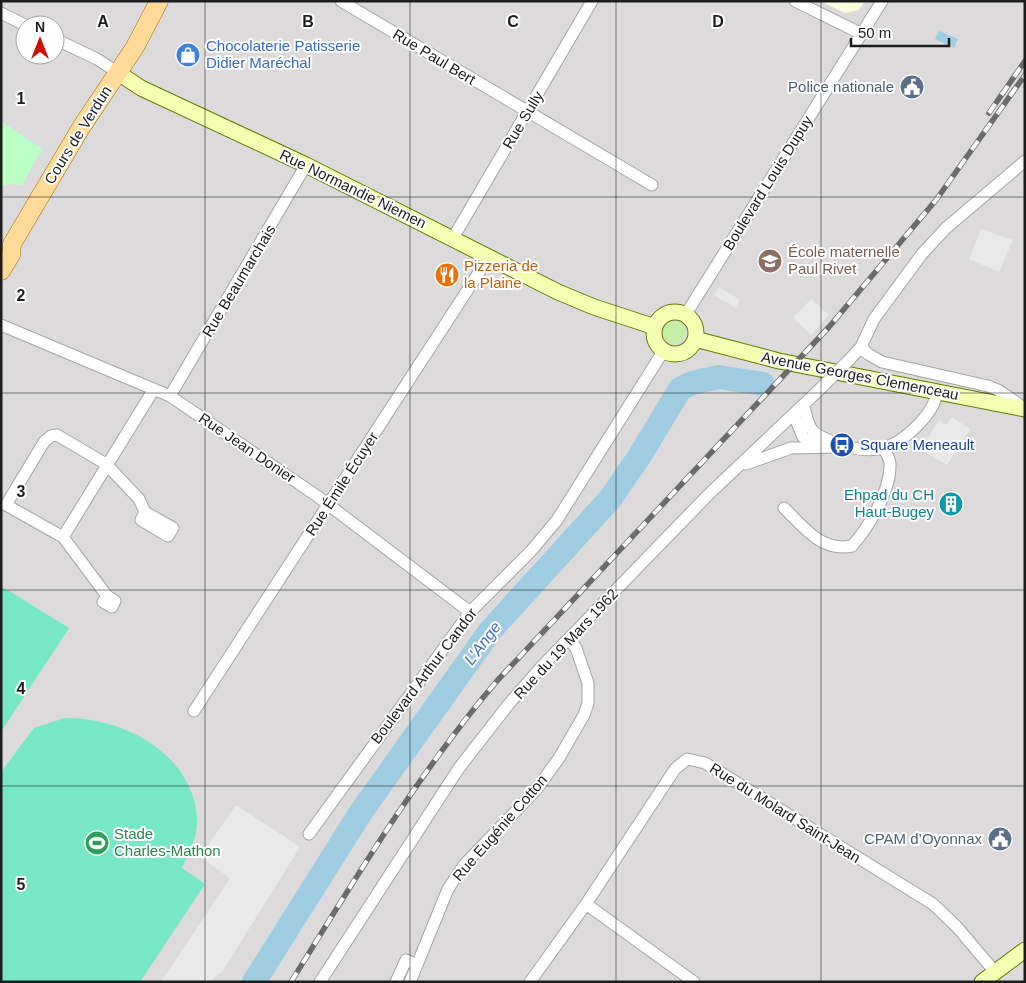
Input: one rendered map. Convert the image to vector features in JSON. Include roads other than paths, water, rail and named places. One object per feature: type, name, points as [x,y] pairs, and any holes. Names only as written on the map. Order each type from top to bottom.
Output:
[{"type":"main road","name":"Cours de Verdun","points":[[1,271],[11,255],[12,244],[82,126],[135,47],[159,1]]},
{"type":"main road","name":"Rue Normandie Niemen","points":[[117,72],[141,88],[306,165],[578,301],[655,327]]},
{"type":"main road","points":[[680,312],[686,314],[694,322],[695,339],[686,351],[671,353],[664,350],[656,340],[655,327],[658,322],[667,313],[680,312]]},
{"type":"main road","name":"Avenue Georges Clemenceau","points":[[695,339],[779,361],[1025,408]]},
{"type":"main road","points":[[982,982],[1025,950]]},
{"type":"street","name":"Rue Paul Bert","points":[[341,1],[652,185]]},
{"type":"street","name":"Rue Sully","points":[[453,238],[592,1]]},
{"type":"street","points":[[795,1],[862,34]]},
{"type":"street","name":"Boulevard Louis Dupuy","points":[[686,314],[882,1]]},
{"type":"street","points":[[1,13],[15,20]]},
{"type":"street","name":"Rue Normandie Niemen","points":[[65,44],[97,59],[117,72]]},
{"type":"street","name":"Rue du 19 Mars 1962","points":[[320,982],[459,768],[508,705],[569,639],[738,467],[804,406],[861,347],[874,318],[922,254],[946,228],[1025,161]]},
{"type":"street","name":"Rue Beaumarchais","points":[[170,396],[306,165]]},
{"type":"street","name":"Rue Émile Écuyer","points":[[194,710],[490,257]]},
{"type":"street","name":"Rue Jean Donier","points":[[1,325],[170,396],[329,505],[470,612]]},
{"type":"street","points":[[861,347],[868,354],[882,362],[988,386],[998,390],[1025,408]]},
{"type":"street","name":"Boulevard Arthur Candor","points":[[309,834],[470,612],[531,552],[557,520],[664,350]]},
{"type":"street","points":[[63,537],[106,464],[154,389]]},
{"type":"street","points":[[738,467],[781,450],[823,447],[884,449],[901,441],[926,417],[935,402],[938,392]]},
{"type":"street","points":[[804,406],[808,423],[818,435],[849,448]]},
{"type":"street","points":[[794,415],[803,437],[823,447]]},
{"type":"street","points":[[107,596],[63,537],[4,509],[44,442],[51,436],[62,437],[106,464],[139,499],[145,512]]},
{"type":"street","points":[[784,508],[823,544],[831,547],[852,546],[870,522],[886,484],[890,463],[884,449]]},
{"type":"street","name":"Rue Eugénie Cotton","points":[[410,982],[448,889],[464,865],[536,790],[559,758],[584,715],[588,702],[588,683],[576,648],[569,639]]},
{"type":"street","name":"Rue du Molard Saint-Jean","points":[[530,982],[586,904],[675,769],[687,759],[696,760],[933,904],[957,927],[995,972]]},
{"type":"street","points":[[586,904],[694,982]]},
{"type":"street","points":[[396,982],[406,960],[417,965]]},
{"type":"water","points":[[939,31],[958,39],[954,48],[935,39]]},
{"type":"waterway","name":"L'Ange","points":[[254,982],[361,812],[490,631],[610,499],[639,457],[680,389],[692,383],[719,377],[763,384]]},
{"type":"railway","points":[[989,113],[1025,61]]},
{"type":"railway","points":[[291,982],[388,828],[467,717],[496,682],[829,327],[936,200],[1025,75]]},
{"type":"place","name":"Chocolaterie Patisserie Didier Maréchal","points":[[188,55]]},
{"type":"place","name":"Police nationale","points":[[912,87]]},
{"type":"place","name":"École maternelle Paul Rivet","points":[[770,261]]},
{"type":"place","name":"Pizzeria de la Plaine","points":[[447,275]]},
{"type":"place","name":"Square Meneault","points":[[842,445]]},
{"type":"place","name":"Ehpad du CH Haut-Bugey","points":[[951,504]]},
{"type":"place","name":"CPAM d’Oyonnax","points":[[1000,839]]},
{"type":"place","name":"Stade Charles-Mathon","points":[[97,843]]}]
